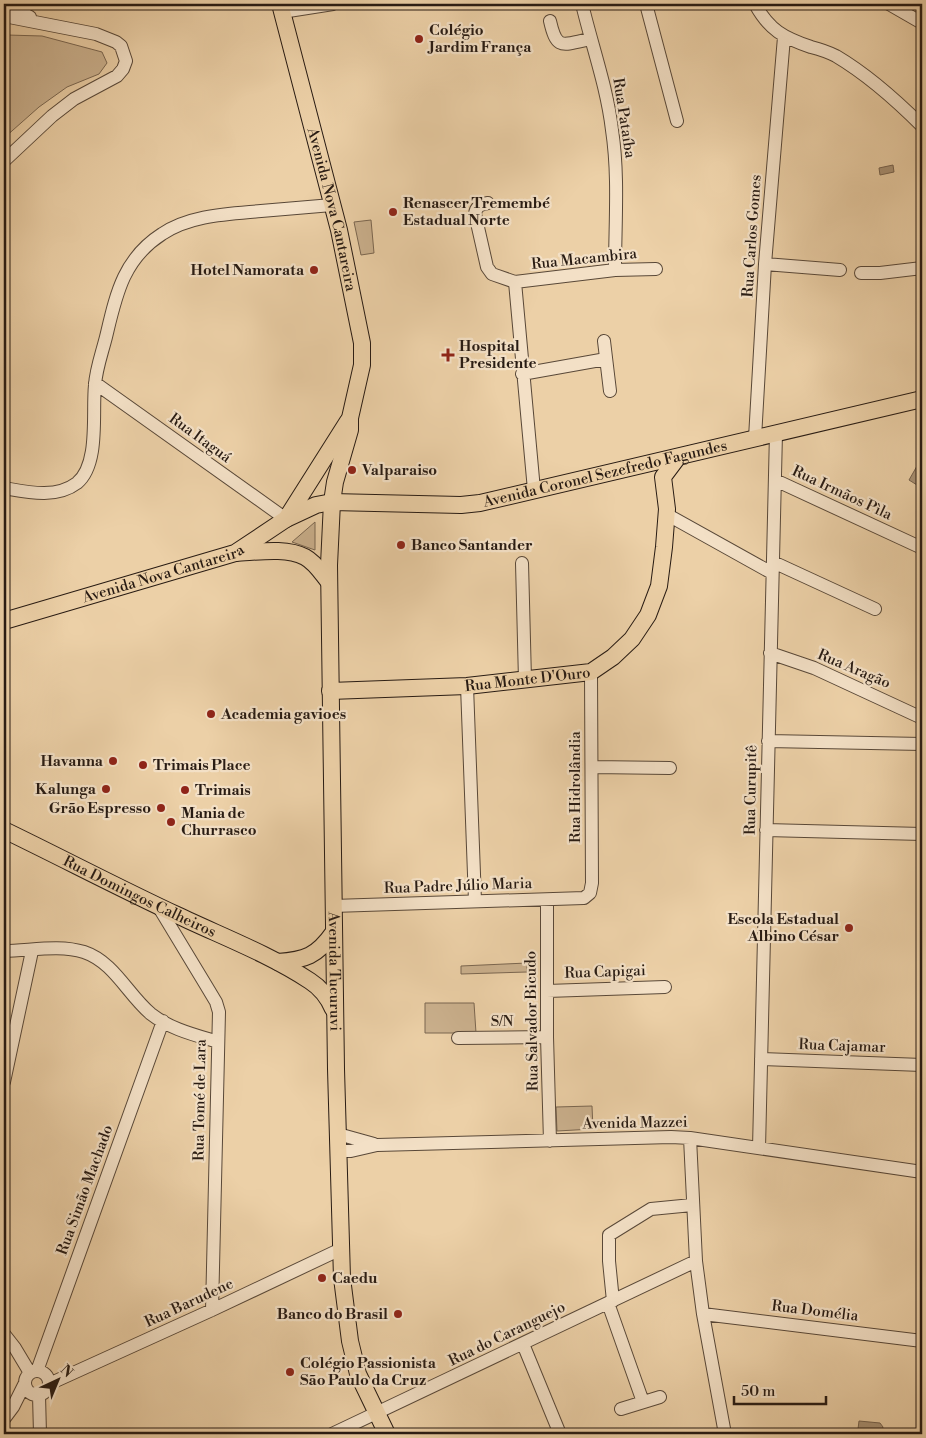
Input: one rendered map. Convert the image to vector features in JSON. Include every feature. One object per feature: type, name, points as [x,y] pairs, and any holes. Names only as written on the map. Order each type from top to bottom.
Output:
[{"type":"main road","name":"Avenida Nova Cantareira","points":[[281,8],[332,205],[362,343],[362,365],[350,418],[350,430],[335,482],[332,502]]},
{"type":"main road","name":"Avenida Coronel Sezefredo Fagundes","points":[[286,519],[316,505],[332,502],[461,505],[480,503],[922,399]]},
{"type":"main road","name":"Avenida Nova Cantareira","points":[[4,621],[235,553],[286,519],[350,418]]},
{"type":"main road","points":[[647,464],[663,477],[678,457]]},
{"type":"main road","name":"Rua Monte D'Ouro","points":[[330,691],[467,686],[591,672],[613,657],[632,639],[648,615],[659,586],[666,514],[663,477]]},
{"type":"main road","name":"Avenida Tucuruvi","points":[[332,502],[329,582],[330,691],[333,933],[341,1249],[350,1341],[358,1374],[387,1434]]},
{"type":"main road","points":[[235,553],[279,552],[297,554],[305,557],[315,565],[329,582]]},
{"type":"main road","name":"Rua Domingos Calheiros","points":[[4,830],[158,906],[278,962],[311,981],[319,988],[329,998],[335,1014]]},
{"type":"main road","points":[[278,962],[310,956],[321,949],[333,933]]},
{"type":"street","points":[[6,4],[39,22]]},
{"type":"street","points":[[281,8],[333,4]]},
{"type":"street","name":"Rua Pataíba","points":[[582,4],[606,95],[613,130],[615,270]]},
{"type":"street","points":[[646,4],[677,121]]},
{"type":"street","points":[[756,4],[772,28],[784,37],[834,55],[895,100],[922,126]]},
{"type":"street","points":[[890,4],[922,23]]},
{"type":"street","points":[[4,16],[96,34],[121,46],[126,61],[123,69],[117,76],[74,99],[59,110],[4,161]]},
{"type":"street","points":[[550,20],[554,37],[559,43],[591,39]]},
{"type":"street","name":"Rua Carlos Gomes","points":[[755,438],[765,264],[784,37]]},
{"type":"street","points":[[488,203],[479,206],[475,214],[487,267],[492,274],[515,282]]},
{"type":"street","points":[[4,488],[35,493],[52,493],[77,483],[86,473],[92,458],[95,382],[118,287],[131,262],[147,245],[163,233],[186,223],[216,215],[332,205]]},
{"type":"street","points":[[765,264],[840,270]]},
{"type":"street","points":[[861,273],[880,273],[922,268]]},
{"type":"street","name":"Rua Macambira","points":[[534,490],[515,282],[615,270],[656,269]]},
{"type":"street","points":[[604,341],[610,391]]},
{"type":"street","points":[[522,374],[606,358]]},
{"type":"street","name":"Rua Itaguá","points":[[95,382],[286,519]]},
{"type":"street","name":"Rua Curupitê","points":[[759,1148],[776,433]]},
{"type":"street","name":"Rua Irmãos Pìla","points":[[775,480],[922,548]]},
{"type":"street","points":[[666,514],[772,567],[875,609]]},
{"type":"street","points":[[522,563],[525,680]]},
{"type":"street","name":"Rua Aragão","points":[[770,653],[814,668],[922,718]]},
{"type":"street","name":"Rua Hidrolândia","points":[[584,898],[590,893],[592,883],[591,672]]},
{"type":"street","points":[[467,686],[475,901]]},
{"type":"street","points":[[768,741],[922,744]]},
{"type":"street","points":[[592,767],[670,768]]},
{"type":"street","points":[[766,830],[922,834]]},
{"type":"street","name":"Rua Padre Júlio Maria","points":[[333,906],[584,898]]},
{"type":"street","name":"Rua Salvador Bicudo","points":[[547,900],[547,1037],[550,1141]]},
{"type":"street","name":"Rua Tomé de Lara","points":[[158,906],[216,1002],[219,1019],[212,1310]]},
{"type":"street","points":[[4,951],[69,949],[85,952],[98,959],[111,970],[151,1014],[176,1029],[218,1042]]},
{"type":"street","points":[[4,1082],[32,951]]},
{"type":"street","name":"Rua Capigai","points":[[547,991],[665,987]]},
{"type":"street","name":"Rua Simão Machado","points":[[13,1407],[31,1376],[163,1021]]},
{"type":"street","name":"S/N","points":[[458,1038],[547,1037]]},
{"type":"street","name":"Rua Cajamar","points":[[761,1059],[922,1065]]},
{"type":"street","name":"Avenida Mazzei","points":[[338,1134],[377,1145]]},
{"type":"street","name":"Avenida Mazzei","points":[[338,1150],[351,1151],[377,1145],[659,1137],[690,1138],[922,1172]]},
{"type":"street","points":[[690,1138],[696,1261],[703,1314],[725,1434]]},
{"type":"street","points":[[642,1402],[610,1302],[609,1235],[651,1209],[692,1205]]},
{"type":"street","name":"Rua Barudene","points":[[49,1384],[341,1249]]},
{"type":"street","name":"Rua do Caranguejo","points":[[332,1434],[696,1261]]},
{"type":"street","name":"Rua Domélia","points":[[703,1314],[922,1341]]},
{"type":"street","points":[[4,1334],[15,1348],[31,1376],[28,1390],[37,1395]]},
{"type":"street","points":[[523,1344],[560,1434]]},
{"type":"street","points":[[4,1419],[13,1407],[46,1391],[49,1384],[47,1376],[41,1371],[31,1376]]},
{"type":"street","points":[[37,1395],[40,1434]]},
{"type":"street","points":[[621,1409],[660,1397]]},
{"type":"shaded area","points":[[7,35],[42,36],[102,52],[107,63],[99,74],[67,87],[39,107],[4,138],[4,38]]},
{"type":"shaded area","points":[[893,165],[894,172],[880,175],[879,168]]},
{"type":"shaded area","points":[[371,220],[374,253],[361,255],[354,222]]},
{"type":"shaded area","points":[[917,466],[922,469],[922,476],[917,485],[909,480]]},
{"type":"shaded area","points":[[315,522],[315,550],[292,542]]},
{"type":"shaded area","points":[[527,963],[527,972],[461,974],[461,966]]},
{"type":"shaded area","points":[[425,1003],[474,1003],[476,1033],[425,1033]]},
{"type":"shaded area","points":[[592,1106],[593,1129],[557,1131],[556,1107]]},
{"type":"shaded area","points":[[859,1421],[880,1423],[883,1427],[882,1432],[877,1434],[858,1429]]},
{"type":"place","name":"Colégio Jardim França","points":[[419,39]]},
{"type":"place","name":"Renascer Tremembé Estadual Norte","points":[[393,212]]},
{"type":"place","name":"Hotel Namorata","points":[[314,270]]},
{"type":"place","name":"Hospital Presidente","points":[[448,355]]},
{"type":"place","name":"Valparaiso","points":[[352,470]]},
{"type":"place","name":"Banco Santander","points":[[401,545]]},
{"type":"place","name":"Academia gavioes","points":[[211,714]]},
{"type":"place","name":"Havanna","points":[[113,761]]},
{"type":"place","name":"Trimais Place","points":[[143,765]]},
{"type":"place","name":"Kalunga","points":[[106,789]]},
{"type":"place","name":"Trimais","points":[[185,790]]},
{"type":"place","name":"Grão Espresso","points":[[161,808]]},
{"type":"place","name":"Mania de Churrasco","points":[[171,822]]},
{"type":"place","name":"Escola Estadual Albino César","points":[[849,928]]},
{"type":"place","name":"Caedu","points":[[322,1278]]},
{"type":"place","name":"Banco do Brasil","points":[[398,1314]]},
{"type":"place","name":"Colégio Passionista São Paulo da Cruz","points":[[290,1372]]}]
